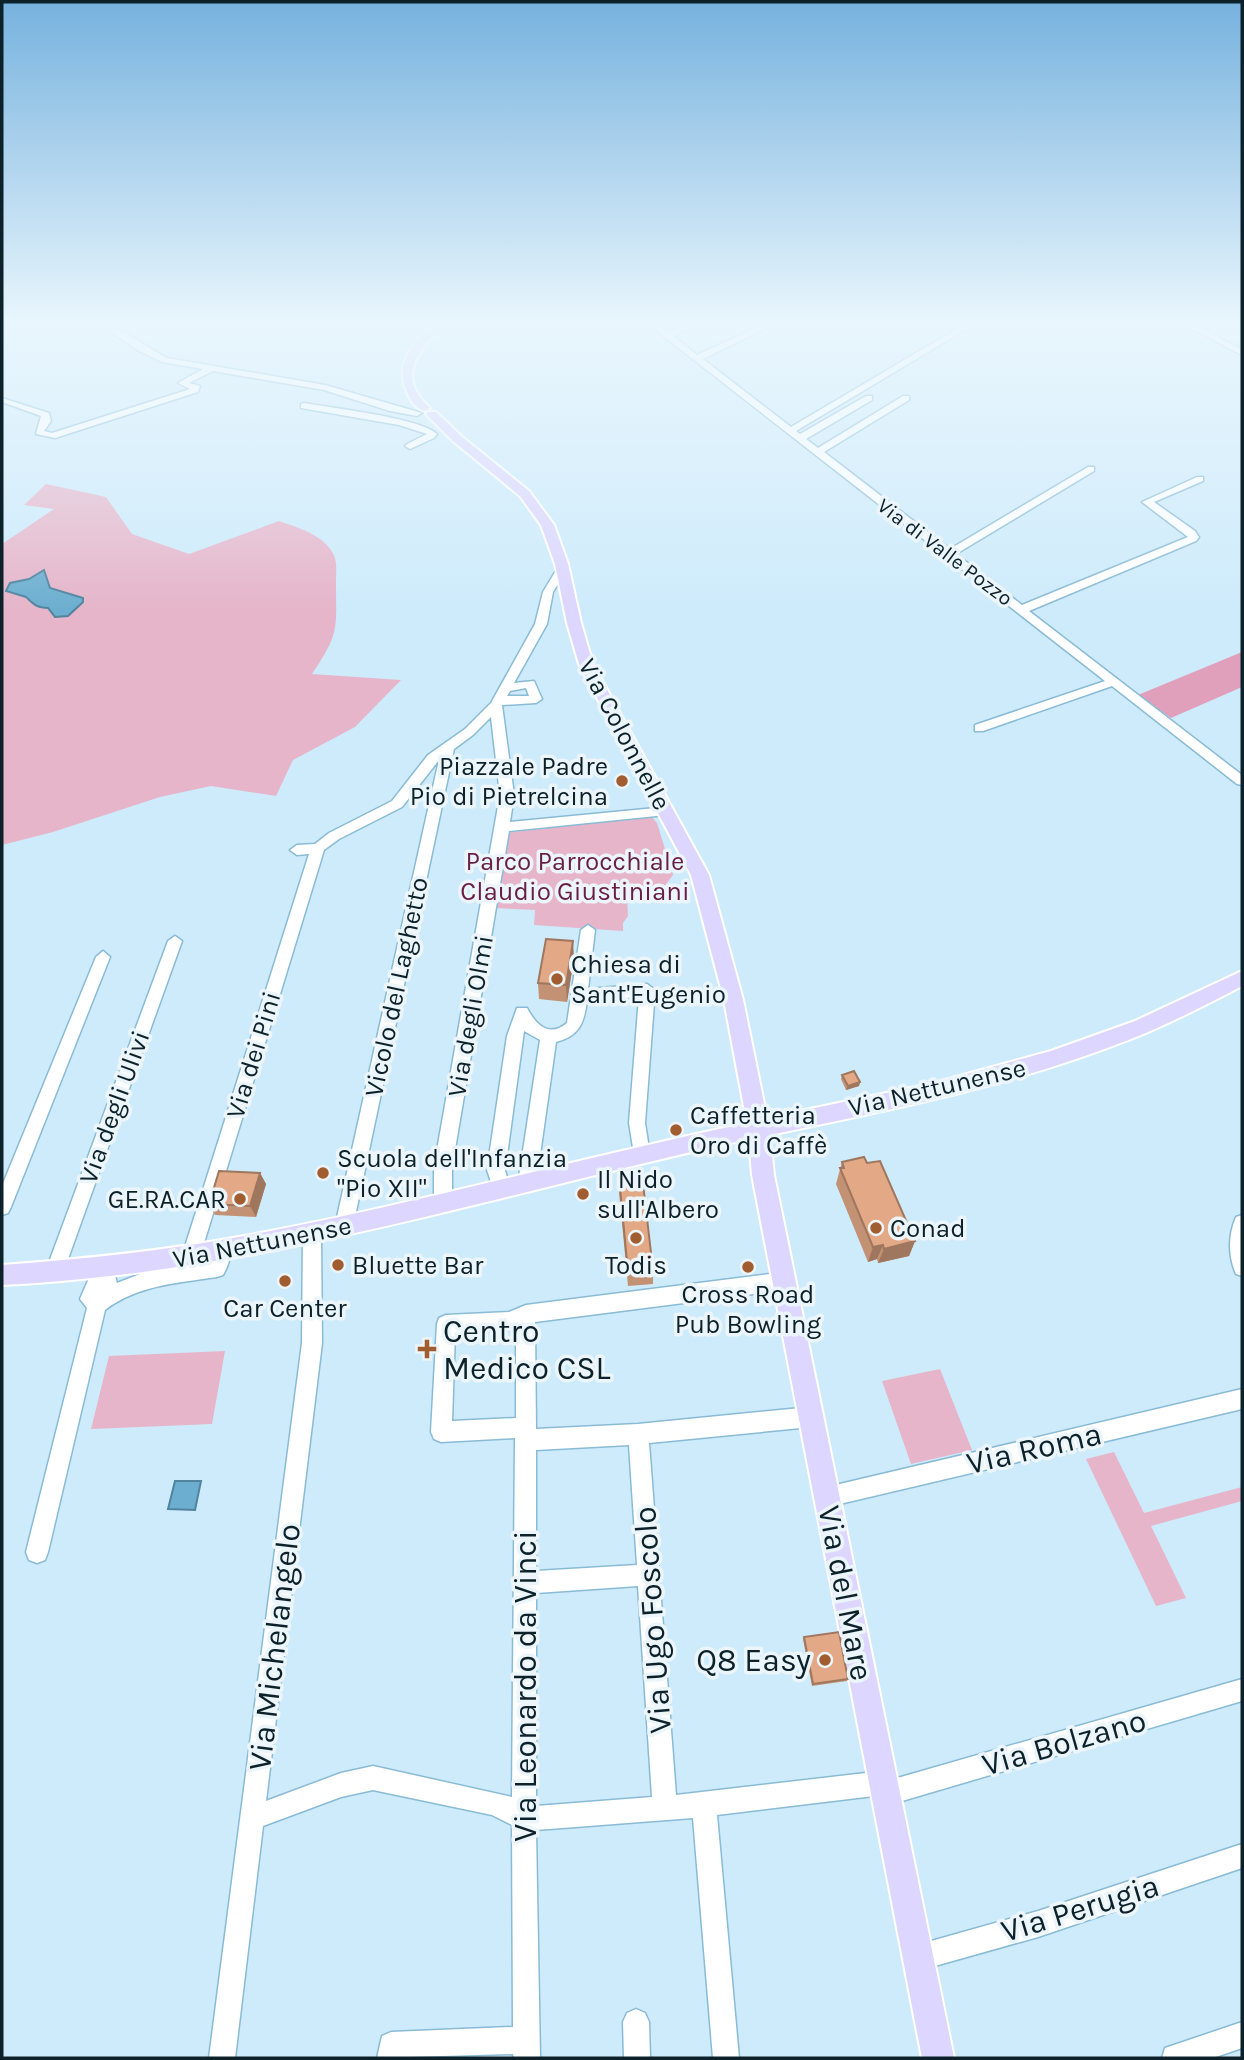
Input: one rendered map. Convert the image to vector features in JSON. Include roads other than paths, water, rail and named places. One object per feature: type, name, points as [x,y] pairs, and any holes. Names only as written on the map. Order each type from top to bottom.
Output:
[{"type":"main road","name":"Via Colonnelle","points":[[426,417],[529,499],[548,526],[564,566],[575,635],[586,664],[666,811],[699,875],[708,900],[727,974],[759,1128]]},
{"type":"main road","name":"Via Nettunense","points":[[2,1275],[103,1268],[222,1251],[312,1234],[641,1155],[991,1076],[1087,1048],[1161,1018],[1242,978]]},
{"type":"main road","name":"Via del Mare","points":[[759,1128],[763,1175],[938,2058]]},
{"type":"street","points":[[47,417],[39,432],[52,436],[111,417]]},
{"type":"street","points":[[368,417],[401,423],[425,417]]},
{"type":"street","points":[[404,433],[426,417]]},
{"type":"street","points":[[410,446],[431,436],[426,417]]},
{"type":"street","name":"Via di Valle Pozzo","points":[[770,417],[1242,781]]},
{"type":"street","points":[[789,432],[814,417]]},
{"type":"street","points":[[799,439],[836,417]]},
{"type":"street","points":[[816,453],[875,417]]},
{"type":"street","points":[[948,555],[1091,469]]},
{"type":"street","points":[[1021,610],[1193,538],[1191,533],[1147,502],[1200,479]]},
{"type":"street","points":[[297,850],[318,849],[397,804],[430,761],[469,732],[500,698],[541,624],[548,592],[564,566]]},
{"type":"street","points":[[979,728],[1113,682]]},
{"type":"street","name":"Via degli Olmi","points":[[443,1203],[443,1167],[507,795],[500,698]]},
{"type":"street","name":"Vicolo del Laghetto","points":[[344,1226],[447,747]]},
{"type":"street","points":[[503,827],[666,811]]},
{"type":"street","name":"Via dei Pini","points":[[191,1256],[318,849]]},
{"type":"street","points":[[501,1189],[496,1170],[515,1036],[522,1013],[531,1030],[549,1036],[563,1035],[573,1028],[577,1018],[588,930]]},
{"type":"street","name":"Via degli Ulivi","points":[[54,1273],[174,941]]},
{"type":"street","points":[[2,1208],[103,957]]},
{"type":"street","points":[[580,996],[647,990],[637,1123],[641,1155]]},
{"type":"street","points":[[527,1183],[549,1036]]},
{"type":"street","points":[[1242,1223],[1238,1240],[1242,1268]]},
{"type":"street","name":"Via Michelangelo","points":[[222,2058],[312,1343],[312,1234]]},
{"type":"street","points":[[103,1268],[89,1299],[104,1300],[153,1278],[216,1269],[222,1251]]},
{"type":"street","points":[[785,1282],[526,1314],[510,1321],[446,1324],[441,1432],[638,1434],[811,1418]]},
{"type":"street","points":[[37,1552],[104,1300]]},
{"type":"street","name":"Via Leonardo da Vinci","points":[[526,1314],[524,1819],[527,2049]]},
{"type":"street","name":"Via Roma","points":[[827,1497],[1242,1399]]},
{"type":"street","name":"Via Ugo Foscolo","points":[[638,1434],[665,1807]]},
{"type":"street","points":[[525,1583],[648,1575]]},
{"type":"street","name":"Via Bolzano","points":[[524,1819],[884,1788],[1242,1690]]},
{"type":"street","points":[[253,1818],[341,1785],[373,1778],[492,1803],[506,1807],[524,1819]]},
{"type":"street","points":[[704,1805],[726,2058]]},
{"type":"street","name":"Via Perugia","points":[[917,1958],[1038,1924],[1242,1856]]},
{"type":"street","points":[[636,2022],[637,2058]]},
{"type":"street","points":[[1175,2058],[1242,2035]]},
{"type":"street","points":[[390,2052],[527,2049]]},
{"type":"water","points":[[44,570],[50,588],[83,598],[83,602],[68,616],[55,617],[48,608],[6,591],[10,583],[29,579]]},
{"type":"water","points":[[175,1481],[201,1481],[195,1510],[168,1509]]},
{"type":"place","name":"Piazzale Padre Pio di Pietrelcina","points":[[622,781]]},
{"type":"place","name":"Chiesa di Sant'Eugenio","points":[[557,979]]},
{"type":"place","name":"Caffetteria Oro di Caffè","points":[[676,1130]]},
{"type":"place","name":"Scuola dell'Infanzia \"Pio XII\"","points":[[323,1173]]},
{"type":"place","name":"Il Nido sull'Albero","points":[[583,1194]]},
{"type":"place","name":"GE.RA.CAR","points":[[240,1199]]},
{"type":"place","name":"Conad","points":[[876,1228]]},
{"type":"place","name":"Todis","points":[[636,1238]]},
{"type":"place","name":"Bluette Bar","points":[[338,1265]]},
{"type":"place","name":"Cross Road Pub Bowling","points":[[748,1267]]},
{"type":"place","name":"Car Center","points":[[285,1281]]},
{"type":"place","name":"Centro Medico CSL","points":[[427,1349]]},
{"type":"place","name":"Q8 Easy","points":[[825,1660]]},
{"type":"park label","name":"Parco Parrocchiale Claudio Giustiniani","points":[[575,876]]}]
